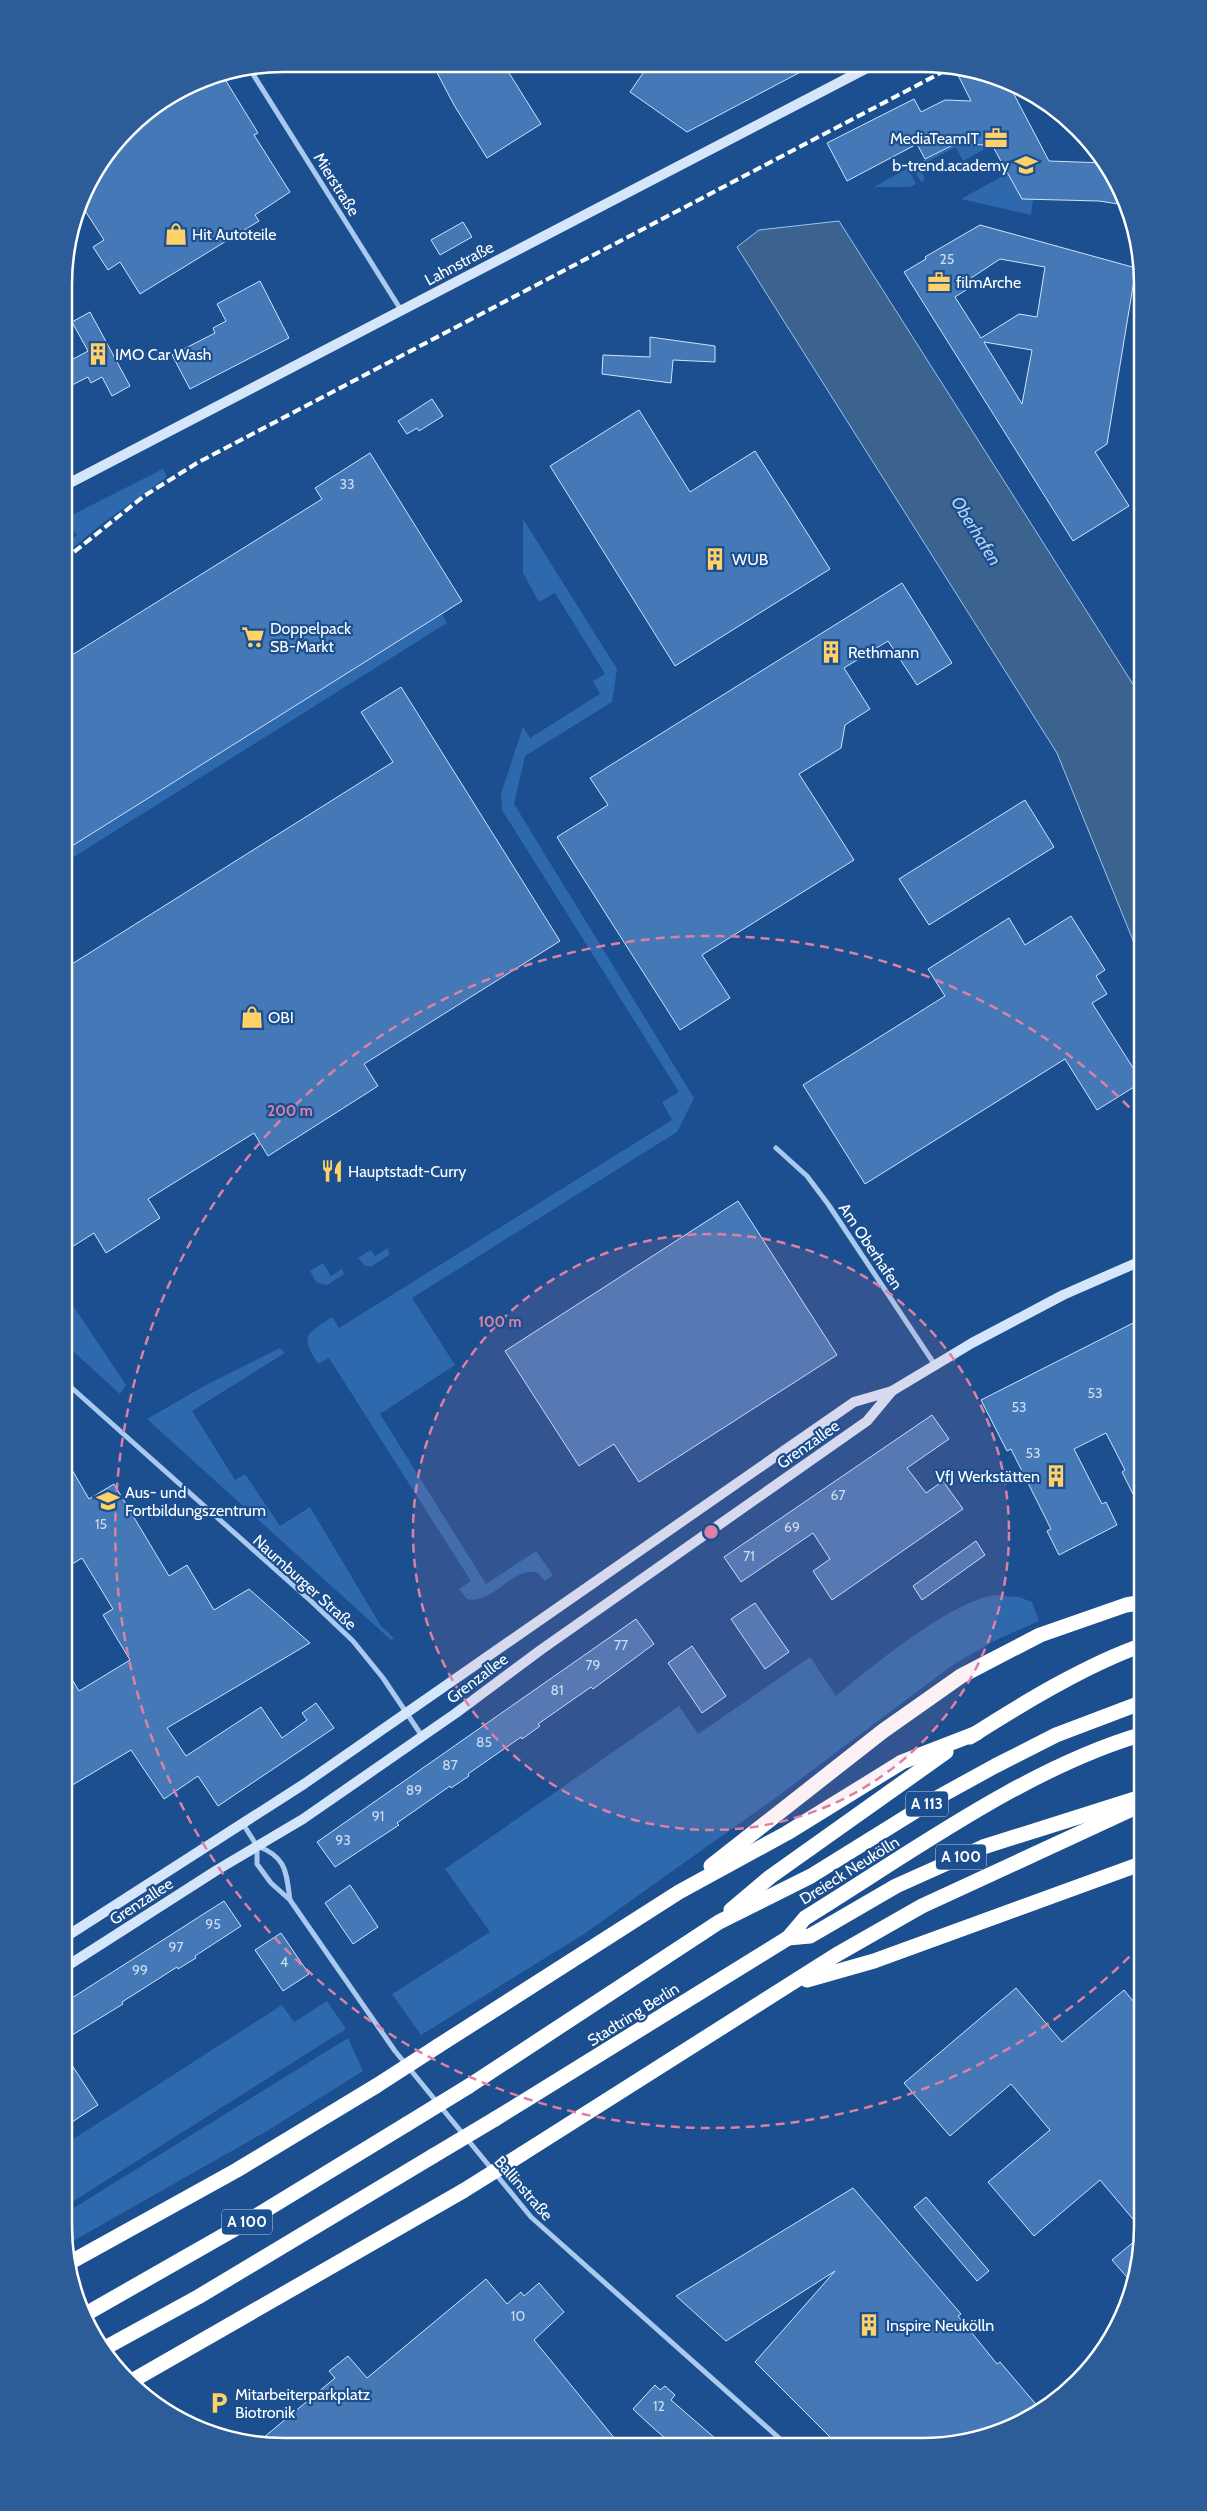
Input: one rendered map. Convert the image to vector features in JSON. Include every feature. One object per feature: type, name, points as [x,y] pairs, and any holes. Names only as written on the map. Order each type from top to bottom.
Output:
[{"type":"highway","points":[[679,1892],[883,1731],[961,1676],[1000,1654],[1040,1635],[1135,1603]]},
{"type":"highway","name":"A 100","points":[[719,1922],[770,1877],[933,1760],[1004,1715],[1084,1671],[1135,1649]]},
{"type":"highway","name":"Dreieck Neukölln","points":[[719,1922],[811,1876],[936,1799],[995,1766],[1056,1735],[1135,1705]]},
{"type":"highway","points":[[75,2260],[237,2170],[376,2086],[679,1892],[788,1833],[902,1762],[977,1733]]},
{"type":"highway","name":"Dreieck Neukölln","points":[[788,1938],[805,1918],[952,1826],[1043,1775],[1085,1755],[1135,1737]]},
{"type":"highway","name":"A 100","points":[[788,1938],[810,1936],[896,1886],[983,1847],[1135,1799]]},
{"type":"highway","points":[[137,2378],[463,2191],[836,1955],[922,1906],[1135,1808]]},
{"type":"highway","points":[[791,1984],[874,1961],[1135,1866]]},
{"type":"highway","name":"Stadtring Berlin","points":[[91,2311],[234,2230],[469,2086],[719,1922]]},
{"type":"highway","name":"Stadtring Berlin","points":[[109,2346],[198,2297],[495,2119],[788,1938]]},
{"type":"main road","name":"Lahnstraße","points":[[72,482],[859,72]]},
{"type":"main road","name":"Grenzallee","points":[[72,1933],[243,1824],[854,1402],[892,1391],[1062,1295],[1135,1263]]},
{"type":"main road","name":"Grenzallee","points":[[72,1963],[303,1819],[422,1737],[542,1649],[867,1421],[892,1391]]},
{"type":"street","name":"Mierstraße","points":[[254,75],[402,311]]},
{"type":"street","name":"Am Oberhafen","points":[[776,1148],[807,1176],[828,1204],[935,1365]]},
{"type":"street","name":"Naumburger Straße","points":[[72,1388],[345,1634],[373,1663],[422,1737]]},
{"type":"street","name":"Ballinstraße","points":[[243,1824],[257,1846],[258,1864],[270,1883],[290,1900],[389,2043],[531,2217],[779,2438]]},
{"type":"street","name":"Ballinstraße","points":[[257,1846],[274,1852],[286,1872],[290,1900]]},
{"type":"shaded area","points":[[955,144],[992,145],[963,161],[956,147],[919,166],[925,180],[921,182],[912,166]]},
{"type":"shaded area","points":[[908,168],[916,184],[910,187],[874,187]]},
{"type":"shaded area","points":[[1008,173],[1022,199],[1033,199],[1031,215],[961,199]]},
{"type":"shaded area","points":[[163,469],[167,477],[103,523],[72,548],[72,540],[77,535],[72,529],[72,515]]},
{"type":"shaded area","points":[[523,519],[617,669],[612,702],[525,756],[514,804],[694,1098],[677,1132],[412,1298],[455,1365],[380,1414],[486,1584],[536,1551],[553,1575],[545,1581],[538,1573],[520,1574],[486,1597],[477,1600],[467,1599],[459,1589],[471,1581],[329,1358],[318,1364],[307,1341],[311,1332],[332,1317],[339,1328],[672,1120],[662,1102],[679,1092],[502,810],[501,794],[523,727],[530,738],[600,694],[593,681],[605,674],[555,593],[539,602],[523,573]]},
{"type":"shaded area","points":[[442,614],[447,623],[72,858],[72,846]]},
{"type":"shaded area","points":[[388,1248],[389,1255],[372,1266],[365,1266],[358,1258],[371,1250],[375,1256]]},
{"type":"shaded area","points":[[323,1263],[331,1276],[342,1269],[344,1274],[327,1285],[317,1283],[310,1271]]},
{"type":"shaded area","points":[[72,1304],[126,1385],[120,1394],[72,1350]]},
{"type":"shaded area","points":[[280,1348],[285,1353],[192,1411],[235,1480],[245,1474],[280,1526],[310,1507],[381,1626],[394,1638],[391,1640],[147,1419],[206,1385]]},
{"type":"shaded area","points":[[994,1595],[1019,1597],[1032,1602],[1039,1621],[996,1640],[954,1664],[774,1799],[584,1934],[421,2035],[392,1994],[490,1932],[445,1869],[679,1706],[698,1734],[810,1657],[836,1696],[890,1653],[933,1623],[955,1610]]},
{"type":"shaded area","points":[[327,2001],[346,2029],[72,2202],[72,2140],[282,2005],[294,2022]]},
{"type":"shaded area","points":[[348,2038],[363,2071],[267,2131],[73,2241],[72,2209]]},
{"type":"water","name":"Oberhafen","points":[[839,221],[1135,687],[1135,945],[1057,753],[737,247],[759,230]]},
{"type":"building","points":[[437,72],[508,72],[541,124],[487,158],[454,105]]},
{"type":"building","points":[[644,72],[801,72],[687,132],[630,92]]},
{"type":"building","points":[[958,76],[990,84],[1013,93],[1049,161],[1096,163],[1113,191],[1118,204],[1099,201],[1022,199],[992,145],[955,144],[925,159],[917,144],[847,181],[827,143],[914,99],[921,112],[945,100],[971,101]]},
{"type":"building","points":[[226,81],[258,133],[254,135],[290,192],[255,215],[259,221],[140,294],[120,262],[108,270],[93,247],[104,240],[86,212],[94,191],[116,156],[145,125],[167,108],[191,94]]},
{"type":"building","points":[[463,222],[472,237],[440,255],[431,240]]},
{"type":"building","points":[[980,225],[1134,267],[1134,277],[1107,444],[1095,452],[1129,506],[1073,541],[904,272],[926,259],[925,257]],"holes":[[[1000,259],[1045,267],[1037,317],[1019,314],[981,338],[955,297],[966,290],[962,284]],[[984,342],[1032,350],[1022,404]]]},
{"type":"building","points":[[260,281],[289,338],[190,389],[172,355],[215,333],[213,328],[226,321],[217,304]]},
{"type":"building","name":"IMO Car Wash","points":[[90,312],[130,386],[112,396],[102,377],[91,383],[88,377],[72,385],[72,360],[88,351],[72,322]]},
{"type":"building","points":[[650,337],[715,346],[715,362],[673,360],[671,383],[602,374],[603,355],[650,357]]},
{"type":"building","points":[[432,399],[443,416],[419,431],[417,428],[407,434],[398,421]]},
{"type":"building","name":"WUB","points":[[639,410],[690,492],[755,451],[830,569],[675,666],[550,466]]},
{"type":"building","name":"Doppelpack SB-Markt","points":[[370,453],[462,601],[72,846],[72,655],[322,499],[315,488]]},
{"type":"building","points":[[902,583],[952,663],[917,685],[888,641],[844,668],[870,709],[845,725],[841,748],[799,774],[854,860],[702,955],[730,998],[680,1030],[557,837],[608,805],[590,778]]},
{"type":"building","name":"OBI","points":[[401,687],[560,941],[364,1064],[378,1086],[268,1156],[254,1133],[148,1199],[160,1218],[106,1253],[94,1233],[72,1247],[72,964],[393,762],[361,712]]},
{"type":"building","points":[[1025,800],[1054,847],[929,925],[899,879]]},
{"type":"building","points":[[1071,916],[1105,970],[1096,976],[1107,994],[1092,1003],[1135,1071],[1135,1086],[1097,1110],[1065,1059],[865,1184],[803,1085],[945,996],[928,969],[1009,918],[1025,945]]},
{"type":"building","points":[[738,1201],[837,1355],[639,1482],[614,1444],[579,1466],[505,1351]]},
{"type":"building","points":[[1135,1322],[1135,1498],[1122,1472],[1125,1470],[1106,1433],[1074,1449],[1102,1504],[1106,1502],[1117,1525],[1059,1555],[1047,1531],[1051,1529],[1011,1449],[1007,1451],[981,1400]]},
{"type":"building","points":[[932,1415],[949,1439],[907,1468],[926,1493],[943,1481],[963,1509],[832,1600],[813,1571],[830,1559],[813,1533],[741,1582],[724,1557]]},
{"type":"building","points":[[72,1470],[89,1499],[114,1484],[169,1576],[187,1565],[214,1610],[249,1589],[310,1643],[167,1728],[186,1756],[261,1707],[282,1738],[307,1720],[302,1713],[316,1703],[334,1728],[218,1806],[198,1776],[164,1799],[131,1750],[72,1785],[72,1679],[79,1691],[130,1660],[103,1615],[113,1609],[82,1558],[72,1564]]},
{"type":"building","points":[[976,1541],[985,1555],[922,1600],[913,1586]]},
{"type":"building","points":[[755,1603],[789,1652],[765,1669],[731,1619]]},
{"type":"building","points":[[636,1619],[654,1644],[593,1689],[591,1687],[538,1724],[540,1726],[468,1774],[469,1776],[451,1788],[450,1786],[397,1823],[399,1825],[335,1867],[317,1842]]},
{"type":"building","points":[[692,1646],[726,1696],[702,1713],[668,1663]]},
{"type":"building","points":[[350,1885],[378,1927],[353,1944],[325,1903]]},
{"type":"building","points":[[224,1901],[241,1926],[195,1956],[196,1958],[178,1969],[177,1967],[122,2002],[123,2004],[72,2035],[72,1998]]},
{"type":"building","points":[[281,1933],[309,1974],[283,1991],[255,1950]]},
{"type":"building","points":[[1016,1988],[1062,2042],[1124,1990],[1135,2003],[1135,2222],[1100,2180],[1034,2236],[988,2182],[1050,2130],[1011,2084],[950,2136],[904,2083]]},
{"type":"building","points":[[72,2065],[98,2105],[72,2122]]},
{"type":"building","name":"Inspire Neukölln","points":[[853,2188],[961,2314],[958,2316],[997,2364],[1000,2362],[1037,2405],[1016,2417],[990,2427],[950,2437],[831,2438],[755,2362],[835,2271],[726,2341],[676,2296]]},
{"type":"building","points":[[926,2197],[989,2271],[977,2281],[914,2207]]},
{"type":"building","points":[[1134,2242],[1128,2278],[1112,2260]]},
{"type":"building","points":[[486,2279],[507,2304],[521,2292],[524,2296],[539,2283],[564,2312],[534,2340],[614,2438],[264,2437],[335,2378],[329,2371],[348,2356],[367,2378]]},
{"type":"building","points":[[655,2385],[660,2390],[665,2386],[675,2395],[671,2400],[715,2438],[665,2438],[633,2409]]},
{"type":"railway","points":[[72,554],[144,496],[197,463],[940,73]]},
{"type":"place","name":"MediaTeamIT","points":[[996,138]]},
{"type":"place","name":"b-trend.academy","points":[[1026,165]]},
{"type":"place","name":"Hit Autoteile","points":[[176,234]]},
{"type":"place","name":"filmArche","points":[[939,282]]},
{"type":"place","name":"IMO Car Wash","points":[[98,354]]},
{"type":"place","name":"WUB","points":[[715,559]]},
{"type":"place","name":"Doppelpack SB-Markt","points":[[253,637]]},
{"type":"place","name":"Rethmann","points":[[831,652]]},
{"type":"place","name":"OBI","points":[[252,1017]]},
{"type":"place","name":"Hauptstadt-Curry","points":[[332,1171]]},
{"type":"place","name":"VfJ Werkstätten","points":[[1056,1476]]},
{"type":"place","name":"Aus- und Fortbildungszentrum","points":[[108,1501]]},
{"type":"place","name":"Inspire Neukölln","points":[[869,2325]]},
{"type":"place","name":"Mitarbeiterparkplatz Biotronik","points":[[219,2403]]}]
